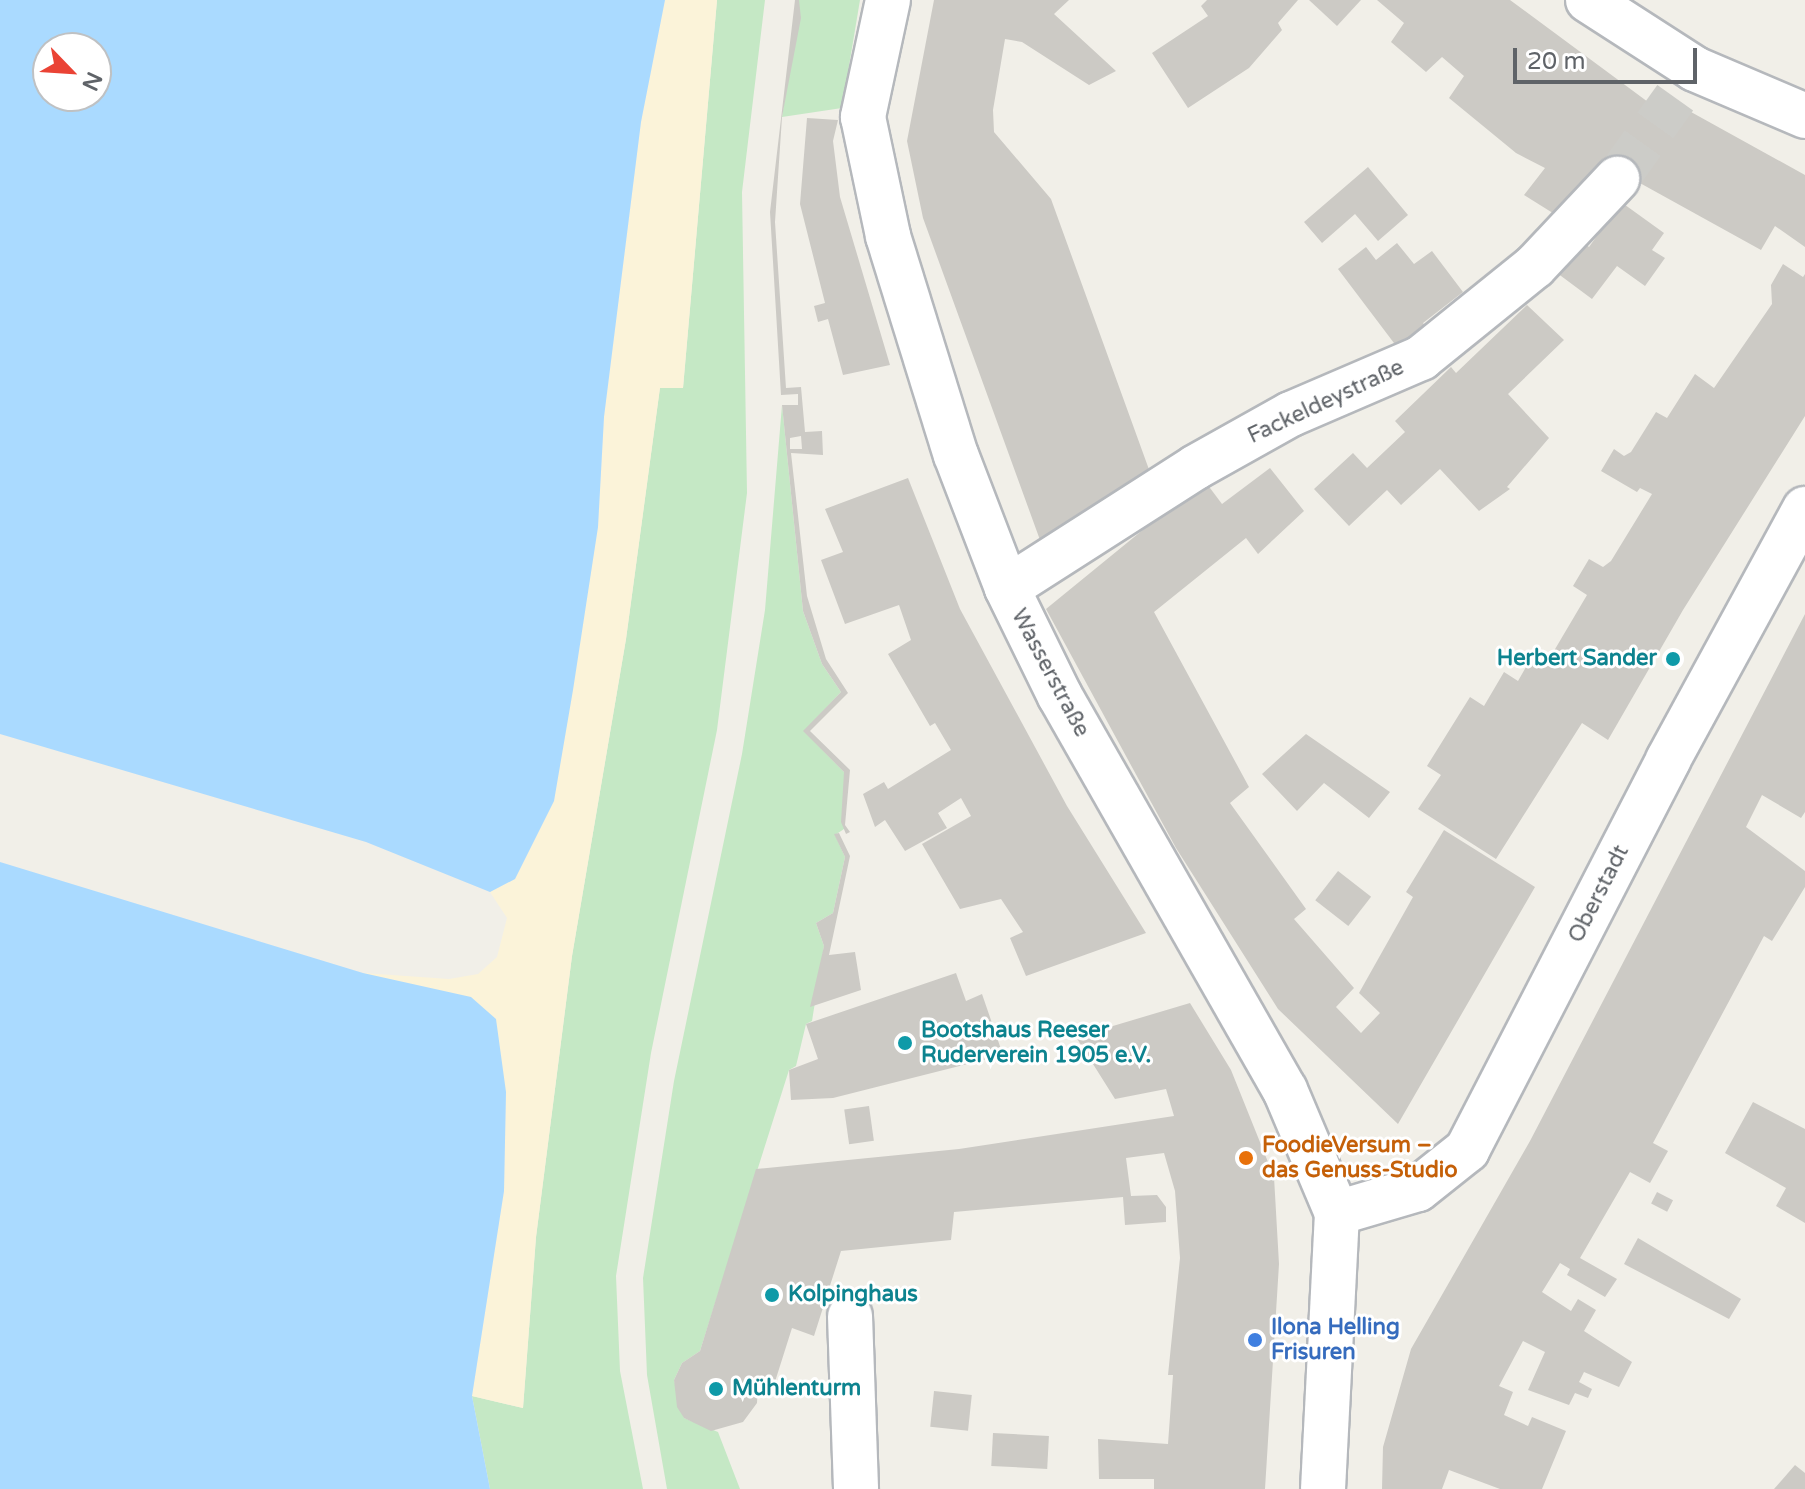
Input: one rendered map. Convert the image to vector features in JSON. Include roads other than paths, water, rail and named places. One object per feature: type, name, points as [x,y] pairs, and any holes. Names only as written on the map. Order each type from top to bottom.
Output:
[{"type":"street","name":"Wasserstraße","points":[[888,0],[863,117],[888,236],[956,455],[1007,588],[1060,696],[1285,1090],[1337,1213],[1329,1309],[1323,1489]]},
{"type":"street","points":[[1588,0],[1685,84],[1805,116]]},
{"type":"street","name":"Fackeldeystraße","points":[[1007,588],[1196,467],[1291,414],[1421,358],[1535,266],[1617,179]]},
{"type":"street","name":"Oberstadt","points":[[1337,1213],[1418,1189],[1467,1150],[1668,760],[1805,509]]},
{"type":"street","points":[[850,1316],[856,1489]]},
{"type":"water","points":[[0,0],[665,0],[641,122],[604,417],[598,527],[554,801],[515,879],[490,892],[366,842],[0,734]]},
{"type":"water","points":[[0,862],[363,973],[471,997],[496,1019],[506,1092],[504,1191],[472,1396],[490,1489],[0,1489]]},
{"type":"tunnel","points":[[1617,179],[1675,98]]},
{"type":"place","name":"Herbert Sander","points":[[1673,659]]},
{"type":"place","name":"Bootshaus Reeser Ruderverein 1905 e.V.","points":[[905,1043]]},
{"type":"place","name":"FoodieVersum – das Genuss-Studio","points":[[1246,1158]]},
{"type":"place","name":"Kolpinghaus","points":[[772,1295]]},
{"type":"place","name":"Ilona Helling Frisuren","points":[[1255,1340]]},
{"type":"place","name":"Mühlenturm","points":[[716,1389]]}]
